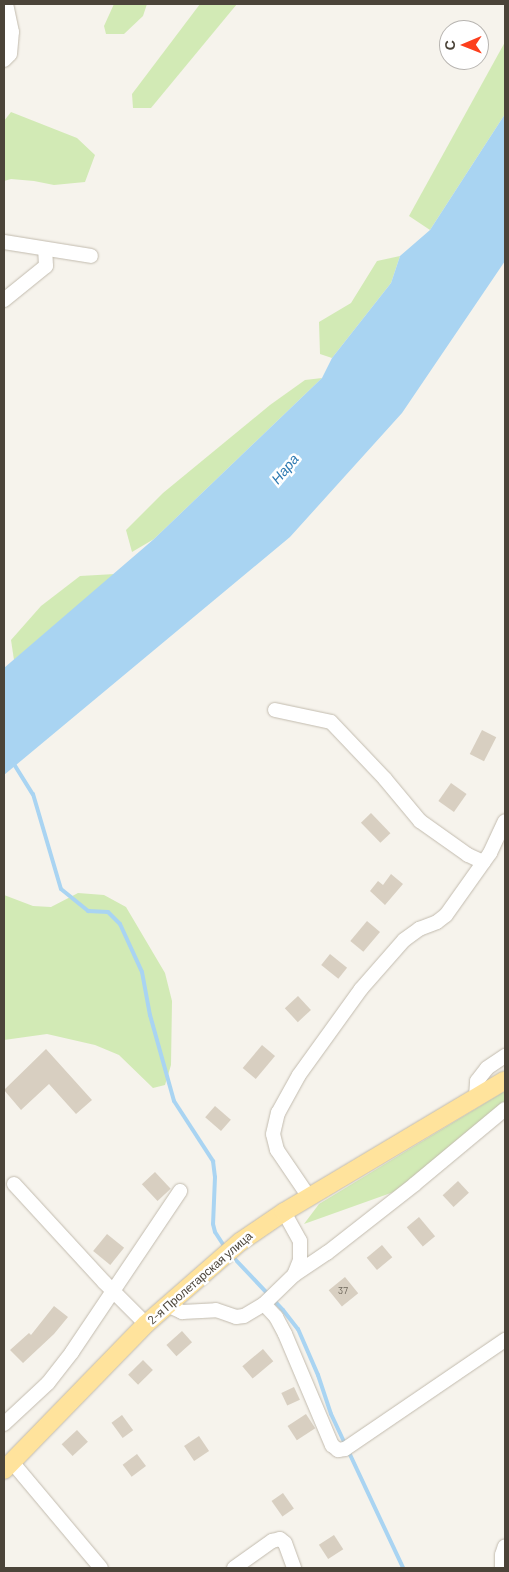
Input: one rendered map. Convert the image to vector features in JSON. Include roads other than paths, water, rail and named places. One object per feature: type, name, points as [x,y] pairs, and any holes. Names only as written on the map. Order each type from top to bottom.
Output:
[{"type":"main road","name":"2-я Пролетарская улица","points":[[8,1466],[146,1324],[240,1242],[284,1212],[505,1080]]},
{"type":"street","points":[[4,60],[10,54],[12,32],[6,4]]},
{"type":"street","points":[[4,242],[90,256]]},
{"type":"street","points":[[4,300],[46,266],[45,249]]},
{"type":"street","points":[[275,710],[331,722],[385,779],[420,821],[468,855],[483,862]]},
{"type":"street","points":[[309,1197],[277,1150],[273,1134],[278,1113],[299,1075],[361,989],[404,940],[418,929],[437,922],[446,915],[483,862],[505,821]]},
{"type":"street","points":[[476,1097],[477,1081],[487,1068],[505,1056]]},
{"type":"street","points":[[167,1305],[182,1312],[216,1310],[236,1317],[244,1316],[264,1304],[294,1276],[327,1253],[415,1184],[505,1109]]},
{"type":"street","points":[[14,1184],[146,1324]]},
{"type":"street","points":[[4,1424],[48,1383],[72,1352],[112,1290],[180,1192]]},
{"type":"street","points":[[284,1212],[300,1241],[300,1260],[294,1276]]},
{"type":"street","points":[[264,1304],[276,1317],[285,1334],[332,1445],[338,1450],[345,1449],[505,1340]]},
{"type":"street","points":[[8,1466],[96,1566]]},
{"type":"street","points":[[234,1568],[272,1541],[280,1539],[285,1543],[294,1568]]},
{"type":"street","points":[[502,1568],[502,1555],[505,1546]]},
{"type":"water","name":"Нара","points":[[505,114],[505,261],[402,413],[290,537],[4,775],[4,668],[154,539],[322,378],[332,358],[391,283],[400,256],[430,230]]},
{"type":"waterway","points":[[12,761],[33,794],[61,889],[88,911],[108,912],[120,924],[142,972],[150,1015],[174,1101],[213,1161],[215,1177],[213,1224],[215,1232],[226,1249]]},
{"type":"waterway","points":[[232,1256],[283,1310],[298,1329],[318,1375],[331,1414],[403,1568]]}]
